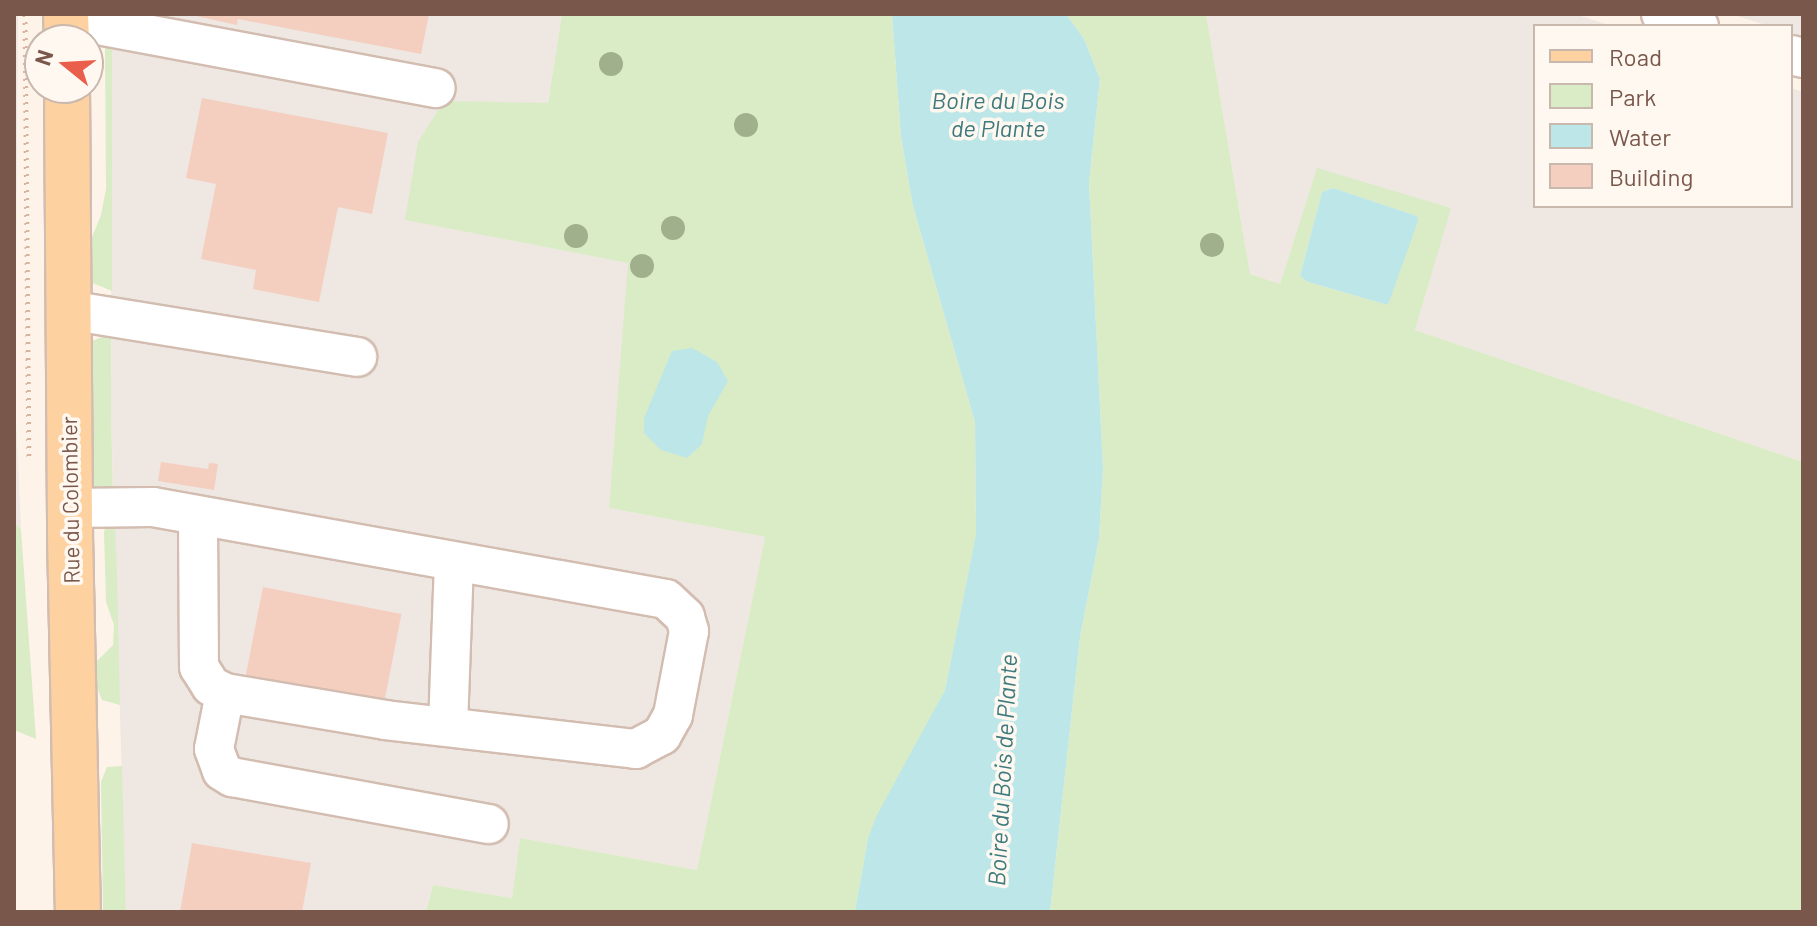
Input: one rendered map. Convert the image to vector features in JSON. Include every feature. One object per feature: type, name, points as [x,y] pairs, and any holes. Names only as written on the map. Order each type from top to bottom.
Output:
[{"type":"main road","name":"Rue du Colombier","points":[[67,104],[69,508],[78,912]]},
{"type":"street","points":[[1661,14],[1693,24]]},
{"type":"street","points":[[104,31],[436,88]]},
{"type":"street","points":[[68,310],[357,357]]},
{"type":"street","points":[[69,508],[153,507],[666,599],[685,617],[689,631],[673,715],[662,735],[636,749],[378,719],[225,693],[211,686],[199,667],[198,516]]},
{"type":"street","points":[[448,726],[454,562]]},
{"type":"street","points":[[225,693],[214,749],[222,771],[232,777],[489,824]]},
{"type":"shaded area","points":[[14,14],[18,14],[15,399],[21,530],[14,522]]},
{"type":"shaded area","points":[[112,14],[562,14],[548,103],[406,220],[629,263],[609,508],[765,537],[697,870],[520,838],[512,898],[433,885],[426,912],[126,912],[111,414]]},
{"type":"shaded area","points":[[1206,14],[1575,14],[1605,24],[1533,24],[1533,208],[1793,208],[1793,89],[1803,92],[1803,462],[1415,330],[1450,208],[1317,169],[1280,284],[1250,274]]},
{"type":"shaded area","points":[[1731,14],[1803,14],[1803,37],[1793,34],[1793,24],[1763,24]]},
{"type":"green space","points":[[562,14],[892,14],[901,137],[913,206],[975,422],[976,535],[945,690],[868,838],[855,912],[426,912],[433,885],[512,898],[520,838],[697,870],[765,537],[609,508],[628,263],[405,220],[418,142],[444,101],[548,103]]},
{"type":"green space","points":[[1066,14],[1206,14],[1250,274],[1280,284],[1317,168],[1451,208],[1415,330],[1803,462],[1803,912],[1050,912],[1080,637],[1099,539],[1103,468],[1089,182],[1100,79],[1084,39]],"holes":[[[1333,188],[1417,216],[1388,305],[1308,282],[1300,276],[1322,192]]]},
{"type":"green space","points":[[112,38],[112,291],[90,282],[88,275],[90,242],[101,215],[106,189],[105,47]]},
{"type":"green space","points":[[111,333],[113,494],[94,489],[91,482],[90,342]]},
{"type":"green space","points":[[14,522],[21,530],[36,739],[14,730]]},
{"type":"green space","points":[[115,524],[120,705],[102,700],[95,682],[97,661],[113,645],[114,625],[106,602],[104,532],[106,526]]},
{"type":"green space","points":[[122,766],[126,912],[103,912],[101,782],[107,767]]},
{"type":"water","name":"Boire du Bois de Plante","points":[[892,14],[1066,14],[1084,39],[1100,79],[1089,182],[1103,468],[1099,539],[1080,637],[1050,912],[855,912],[868,838],[877,815],[945,690],[976,534],[975,422],[913,206],[901,137]]},
{"type":"water","points":[[1333,188],[1417,216],[1418,221],[1388,305],[1308,282],[1300,276],[1322,192]]},
{"type":"water","points":[[692,348],[717,362],[728,381],[708,416],[702,444],[687,458],[661,450],[644,433],[644,418],[672,351]]},
{"type":"building","points":[[429,14],[421,54],[238,19],[237,25],[192,15]]},
{"type":"building","points":[[202,98],[388,133],[372,214],[338,207],[319,302],[253,289],[256,270],[201,259],[216,184],[186,178]]},
{"type":"building","points":[[161,462],[208,469],[209,463],[218,464],[214,490],[158,481]]},
{"type":"building","points":[[263,587],[401,614],[384,704],[245,677]]},
{"type":"building","points":[[192,843],[311,863],[302,912],[180,912]]}]
